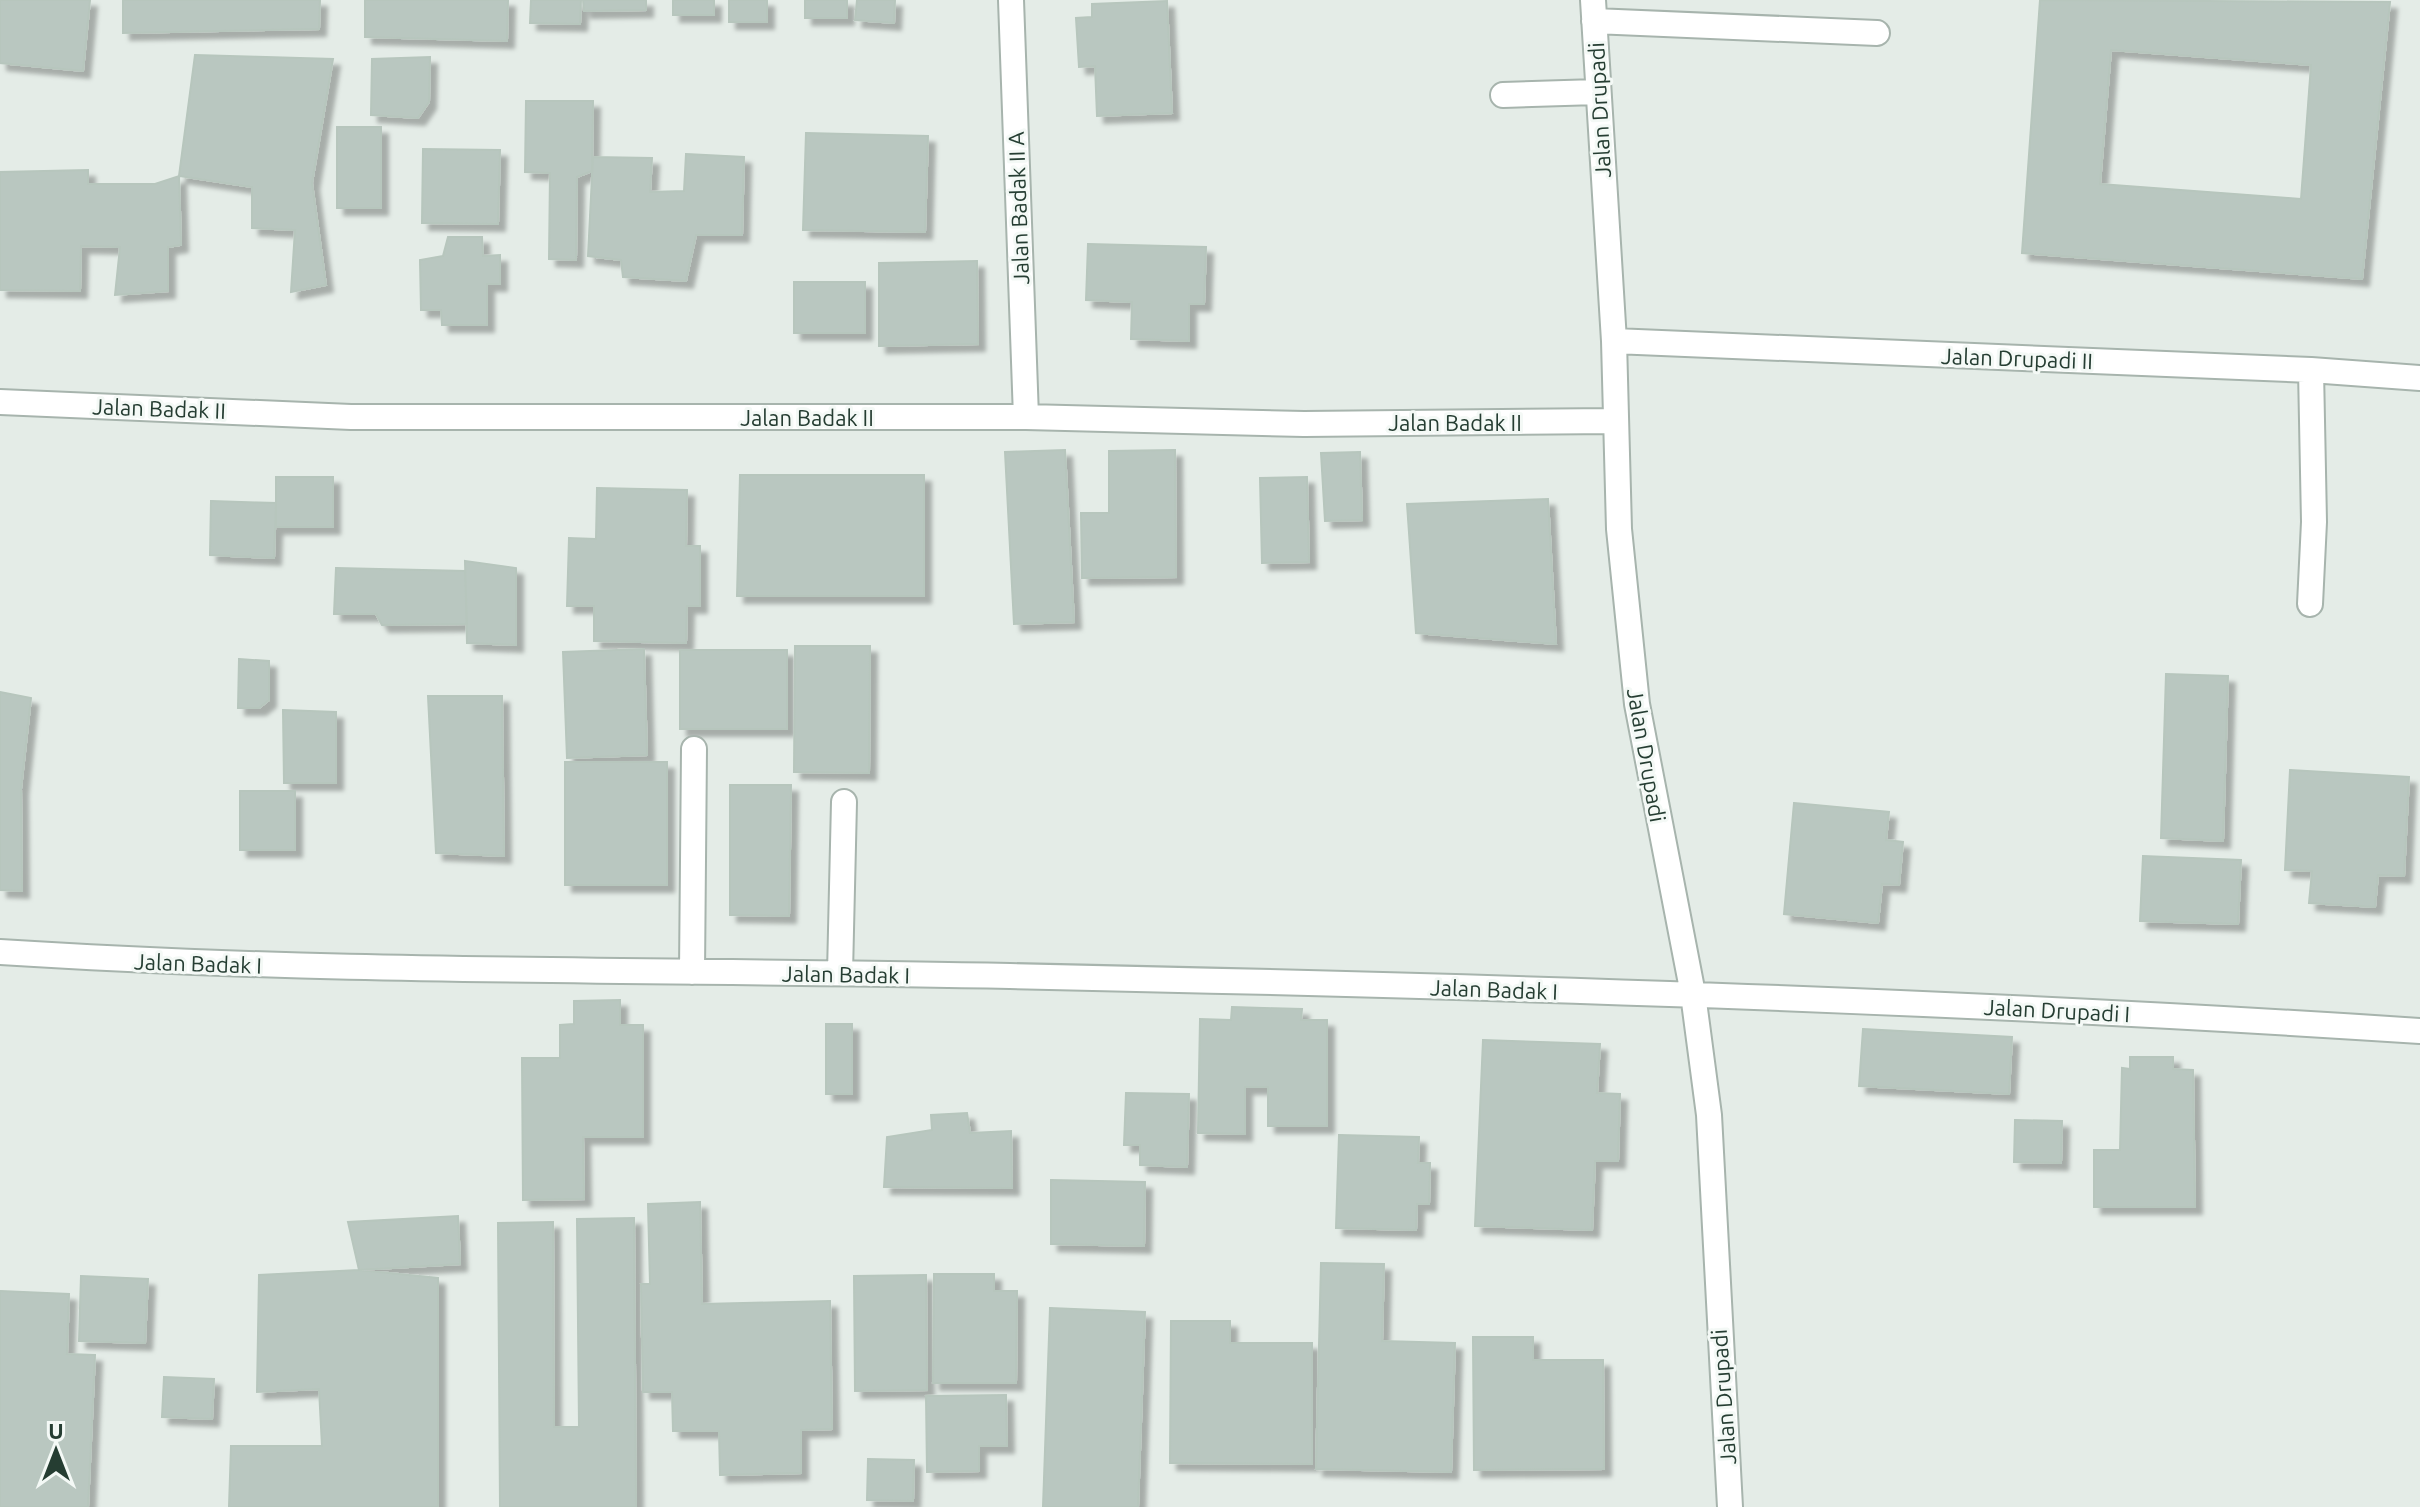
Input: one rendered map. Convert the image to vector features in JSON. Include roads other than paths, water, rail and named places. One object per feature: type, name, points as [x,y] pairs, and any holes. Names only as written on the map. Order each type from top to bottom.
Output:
[{"type":"street","name":"Jalan Badak II A","points":[[1011,0],[1026,417]]},
{"type":"street","points":[[1593,10],[1877,33]]},
{"type":"street","name":"Jalan Drupadi","points":[[1593,10],[1614,341],[1619,529],[1637,704],[1693,994],[1709,1115],[1730,1507]]},
{"type":"street","points":[[1503,95],[1597,92]]},
{"type":"street","name":"Jalan Drupadi II","points":[[1614,341],[2311,370],[2420,378]]},
{"type":"street","points":[[2310,604],[2314,522],[2311,370]]},
{"type":"street","name":"Jalan Badak II","points":[[0,402],[351,417],[1026,417],[1304,424],[1614,421]]},
{"type":"street","points":[[692,972],[694,749]]},
{"type":"street","points":[[840,973],[844,802]]},
{"type":"street","name":"Jalan Badak I","points":[[0,952],[178,964],[840,973],[1693,994]]},
{"type":"street","name":"Jalan Drupadi I","points":[[1693,994],[2211,1017],[2420,1031]]}]
